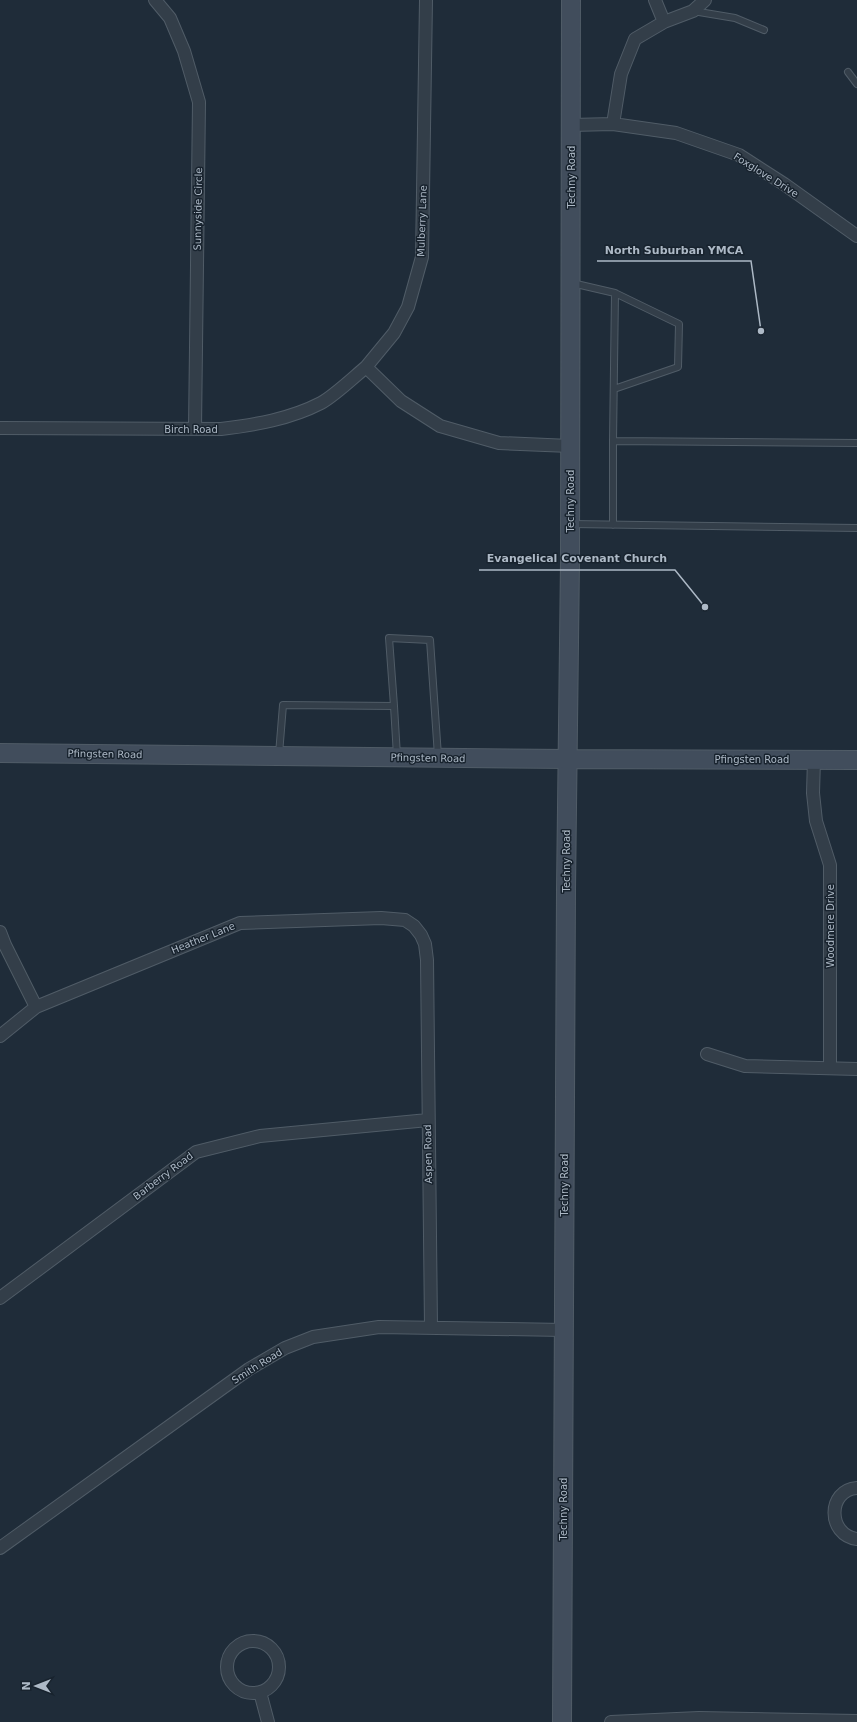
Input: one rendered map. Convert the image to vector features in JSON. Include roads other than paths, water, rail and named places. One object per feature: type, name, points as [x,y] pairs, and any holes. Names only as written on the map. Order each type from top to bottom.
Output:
[{"type":"main road","name":"Techny Road","points":[[562,1722],[567,759],[570,524],[571,0]]},
{"type":"main road","name":"Pfingsten Road","points":[[0,753],[438,758],[857,760]]},
{"type":"street","name":"Sunnyside Circle","points":[[154,0],[170,18],[184,51],[199,102],[195,429]]},
{"type":"street","name":"Mulberry Lane","points":[[366,367],[394,333],[405,314],[422,257],[426,0]]},
{"type":"street","points":[[655,0],[664,22]]},
{"type":"street","points":[[613,124],[621,74],[635,39],[664,22],[693,11],[705,0]]},
{"type":"street","name":"Foxglove Drive","points":[[571,124],[613,124],[676,133],[739,155],[784,184],[857,236]]},
{"type":"street","name":"Birch Road","points":[[0,428],[221,429],[249,426],[283,418],[322,403],[366,367]]},
{"type":"street","points":[[366,367],[401,402],[440,426],[499,443],[570,446]]},
{"type":"street","name":"Woodmere Drive","points":[[814,759],[813,793],[816,821],[830,865],[830,1068]]},
{"type":"street","name":"Heather Lane","points":[[0,1036],[36,1007],[240,923],[381,918],[405,920],[414,926],[426,944],[426,981]]},
{"type":"street","points":[[0,932],[36,1007]]},
{"type":"street","name":"Aspen Road","points":[[426,981],[431,1327]]},
{"type":"street","points":[[707,1054],[745,1066],[857,1069]]},
{"type":"street","name":"Barberry Road","points":[[0,1298],[196,1152],[260,1136],[428,1120]]},
{"type":"street","name":"Smith Road","points":[[0,1548],[249,1369],[285,1348],[313,1337],[379,1327],[564,1330]]},
{"type":"street","points":[[857,1488],[846,1492],[840,1497],[834,1511],[835,1519],[842,1532],[848,1537],[857,1539]]},
{"type":"street","points":[[254,1642],[265,1644],[276,1656],[278,1667],[276,1678],[270,1686],[260,1692],[250,1693],[241,1690],[233,1684],[228,1675],[227,1666],[229,1656],[235,1648],[243,1643],[254,1642]]},
{"type":"street","points":[[260,1692],[268,1722]]},
{"type":"street","points":[[611,1722],[698,1720],[857,1721]]},
{"type":"lane","points":[[693,11],[734,18],[764,30]]},
{"type":"lane","points":[[848,72],[857,84]]},
{"type":"lane","points":[[571,283],[615,293],[679,324],[678,367],[614,389]]},
{"type":"lane","points":[[612,525],[615,293]]},
{"type":"lane","points":[[613,441],[857,443]]},
{"type":"lane","points":[[570,524],[857,528]]},
{"type":"lane","points":[[397,757],[389,638],[430,640],[438,758]]},
{"type":"lane","points":[[278,756],[283,705],[394,706]]},
{"type":"place","name":"North Suburban YMCA","points":[[761,331]]},
{"type":"place","name":"Evangelical Covenant Church","points":[[705,607]]}]
